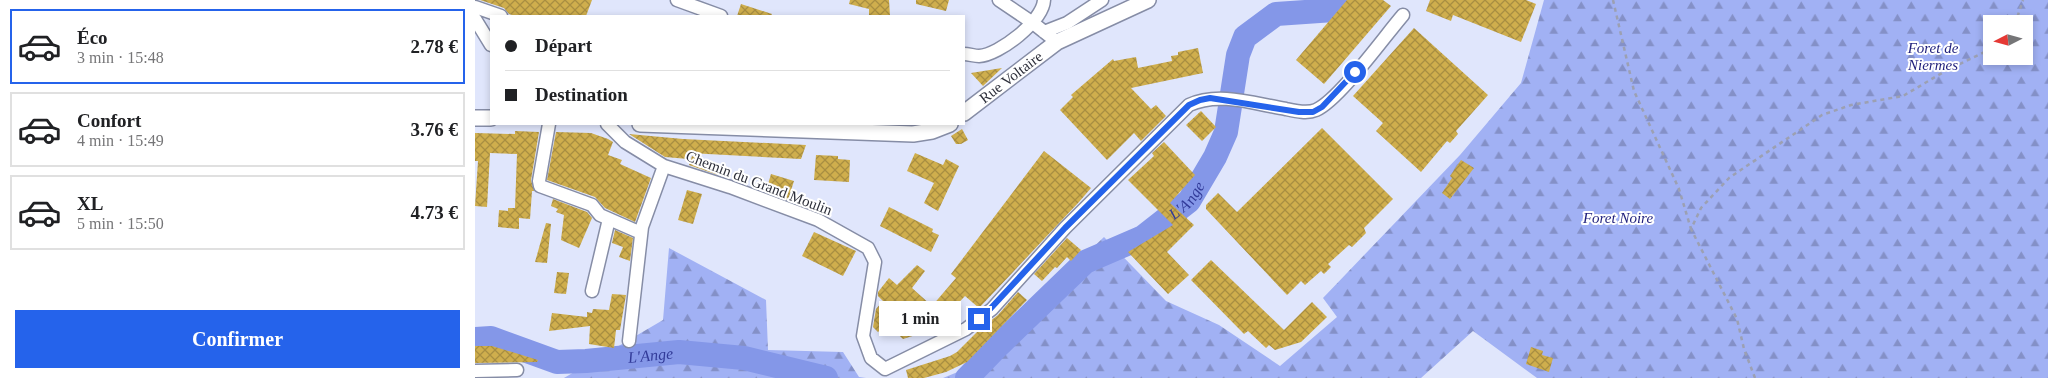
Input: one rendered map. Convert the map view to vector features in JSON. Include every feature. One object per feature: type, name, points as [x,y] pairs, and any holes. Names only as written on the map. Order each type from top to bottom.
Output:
[{"type":"street","points":[[677,0],[718,15]]},
{"type":"street","points":[[999,0],[1057,42]]},
{"type":"street","points":[[965,54],[980,56],[996,51],[1033,23],[1041,12],[1044,0]]},
{"type":"street","points":[[1044,32],[1067,23],[1102,0]]},
{"type":"street","name":"Rue Voltaire","points":[[965,112],[1057,42],[1148,0]]},
{"type":"street","points":[[475,7],[498,15]]},
{"type":"street","name":"Chemin du Grand Moulin","points":[[608,125],[625,142],[664,166],[730,187],[818,220],[868,248],[875,262],[863,336],[871,358],[885,369],[966,329],[991,308],[1065,228],[1189,105],[1210,98],[1239,101],[1299,112],[1313,112],[1322,107],[1343,87],[1403,15]]},
{"type":"street","points":[[475,19],[490,43]]},
{"type":"street","points":[[475,118],[490,118]]},
{"type":"street","points":[[549,125],[539,182],[540,186],[593,205],[600,215],[641,233]]},
{"type":"street","points":[[740,125],[913,134],[932,131],[947,125]]},
{"type":"street","points":[[629,341],[641,233],[664,166]]},
{"type":"street","points":[[592,291],[609,219]]},
{"type":"street","points":[[475,371],[517,370]]},
{"type":"path","points":[[1613,0],[1634,91],[1679,189],[1691,229],[1737,319],[1755,378]]},
{"type":"path","points":[[2018,15],[2023,0]]},
{"type":"path","points":[[1691,229],[1701,208],[1729,178],[1821,114],[1869,101],[1903,96],[1947,70],[1983,53]]},
{"type":"green space","name":"Foret Noire","points":[[1544,0],[2048,0],[2048,378],[1537,378],[1473,331],[1421,378],[943,378],[965,369],[1104,237],[1166,301],[1219,325],[1280,366],[1337,317],[1323,298],[1460,155],[1521,83]]},
{"type":"green space","points":[[669,248],[766,300],[768,350],[843,352],[859,377],[866,378],[564,378],[663,320]]},
{"type":"building","points":[[480,0],[592,0],[586,15],[512,15],[504,8]]},
{"type":"building","points":[[850,0],[889,0],[890,15],[869,15],[869,9],[849,4]]},
{"type":"building","points":[[916,0],[949,0],[946,11],[916,4]]},
{"type":"building","points":[[1347,0],[1383,0],[1391,6],[1324,84],[1296,60]]},
{"type":"building","points":[[1430,0],[1526,0],[1536,4],[1521,42],[1453,15],[1451,21],[1426,11]]},
{"type":"building","points":[[741,4],[772,14],[772,15],[737,15]]},
{"type":"building","points":[[1414,28],[1488,95],[1456,131],[1458,134],[1450,143],[1447,141],[1421,172],[1376,131],[1383,123],[1353,96]]},
{"type":"building","points":[[1198,48],[1203,73],[1131,88],[1151,109],[1156,105],[1166,116],[1141,141],[1134,133],[1107,160],[1060,110],[1073,97],[1071,95],[1113,59],[1114,61],[1136,57],[1138,68],[1172,61],[1171,56],[1178,55],[1178,52]]},
{"type":"building","points":[[1002,68],[983,86],[971,73]]},
{"type":"building","points":[[1201,111],[1216,127],[1202,141],[1186,125]]},
{"type":"building","points":[[1322,128],[1393,199],[1364,228],[1366,233],[1352,247],[1349,245],[1328,264],[1331,267],[1324,274],[1321,271],[1305,285],[1301,281],[1287,295],[1206,209],[1206,205],[1218,193],[1237,212]]},
{"type":"building","points":[[962,129],[968,140],[961,144],[956,144],[951,136]]},
{"type":"building","points":[[515,131],[539,132],[531,180],[534,191],[532,191],[530,219],[519,218],[519,229],[498,227],[499,210],[508,211],[508,208],[515,208],[517,154],[490,153],[487,207],[475,206],[478,161],[475,161],[475,133],[515,134]]},
{"type":"building","points":[[556,132],[591,133],[608,139],[613,142],[608,155],[622,160],[620,164],[651,178],[635,222],[605,208],[595,197],[547,180]]},
{"type":"building","points":[[629,134],[683,139],[806,145],[801,159],[689,153],[688,159],[665,157]]},
{"type":"building","points":[[1164,142],[1195,175],[1170,203],[1194,225],[1167,252],[1189,275],[1168,294],[1128,252],[1173,225],[1128,180],[1154,156],[1152,153]]},
{"type":"building","points":[[1044,151],[1091,188],[1079,202],[979,308],[965,296],[950,312],[945,308],[922,333],[903,339],[887,324],[878,332],[873,327],[876,309],[883,301],[878,296],[878,292],[889,278],[897,285],[917,265],[925,271],[912,288],[932,306],[956,278],[951,274]]},
{"type":"building","points":[[915,153],[943,165],[946,159],[959,166],[938,211],[924,203],[934,183],[907,171]]},
{"type":"building","points":[[816,155],[838,156],[838,159],[850,160],[849,182],[814,180]]},
{"type":"building","points":[[692,156],[721,165],[718,175],[689,165]]},
{"type":"building","points":[[1461,160],[1474,168],[1450,199],[1442,193],[1452,178],[1450,176]]},
{"type":"building","points":[[771,174],[794,181],[788,200],[766,191]]},
{"type":"building","points":[[687,190],[702,194],[693,224],[678,220]]},
{"type":"building","points":[[553,199],[587,212],[592,218],[579,248],[561,240],[564,215],[556,212],[558,209],[551,206]]},
{"type":"building","points":[[889,207],[933,229],[932,232],[939,235],[931,252],[880,226]]},
{"type":"building","points":[[546,223],[551,224],[547,263],[535,262]]},
{"type":"building","points":[[615,230],[633,238],[630,261],[619,257],[623,247],[612,243]]},
{"type":"building","points":[[814,232],[856,251],[843,276],[802,256]]},
{"type":"building","points":[[1067,238],[1081,250],[1071,261],[1067,257],[1042,281],[1034,274]]},
{"type":"building","points":[[1211,260],[1284,330],[1312,302],[1327,317],[1301,342],[1275,350],[1269,345],[1266,348],[1248,331],[1244,334],[1191,280]]},
{"type":"building","points":[[557,272],[569,273],[566,294],[554,293]]},
{"type":"building","points":[[1018,292],[1027,300],[967,362],[946,372],[924,378],[908,378],[906,370],[957,352],[980,329],[998,315]]},
{"type":"building","points":[[612,294],[626,295],[620,330],[616,330],[614,348],[589,344],[590,326],[549,331],[552,313],[587,317],[587,312],[592,313],[593,309],[609,310]]},
{"type":"building","points":[[475,346],[492,346],[538,360],[537,362],[475,363]]},
{"type":"building","points":[[1531,347],[1543,351],[1542,355],[1553,358],[1549,372],[1526,364]]},
{"type":"waterway","name":"L'Ange","points":[[967,378],[1085,262],[1143,237],[1189,201],[1215,157],[1226,132],[1238,55],[1245,37],[1276,14],[1334,10],[1343,0]]},
{"type":"waterway","name":"L'Ange","points":[[475,339],[491,338],[557,362],[679,352],[744,358],[826,378]]},
{"type":"route","points":[[979,319],[1065,228],[1189,105],[1210,98],[1239,101],[1299,112],[1313,112],[1322,107],[1343,87],[1355,72]]},
{"type":"park label","name":"Foret de Niermes","points":[[1933,56]]}]
